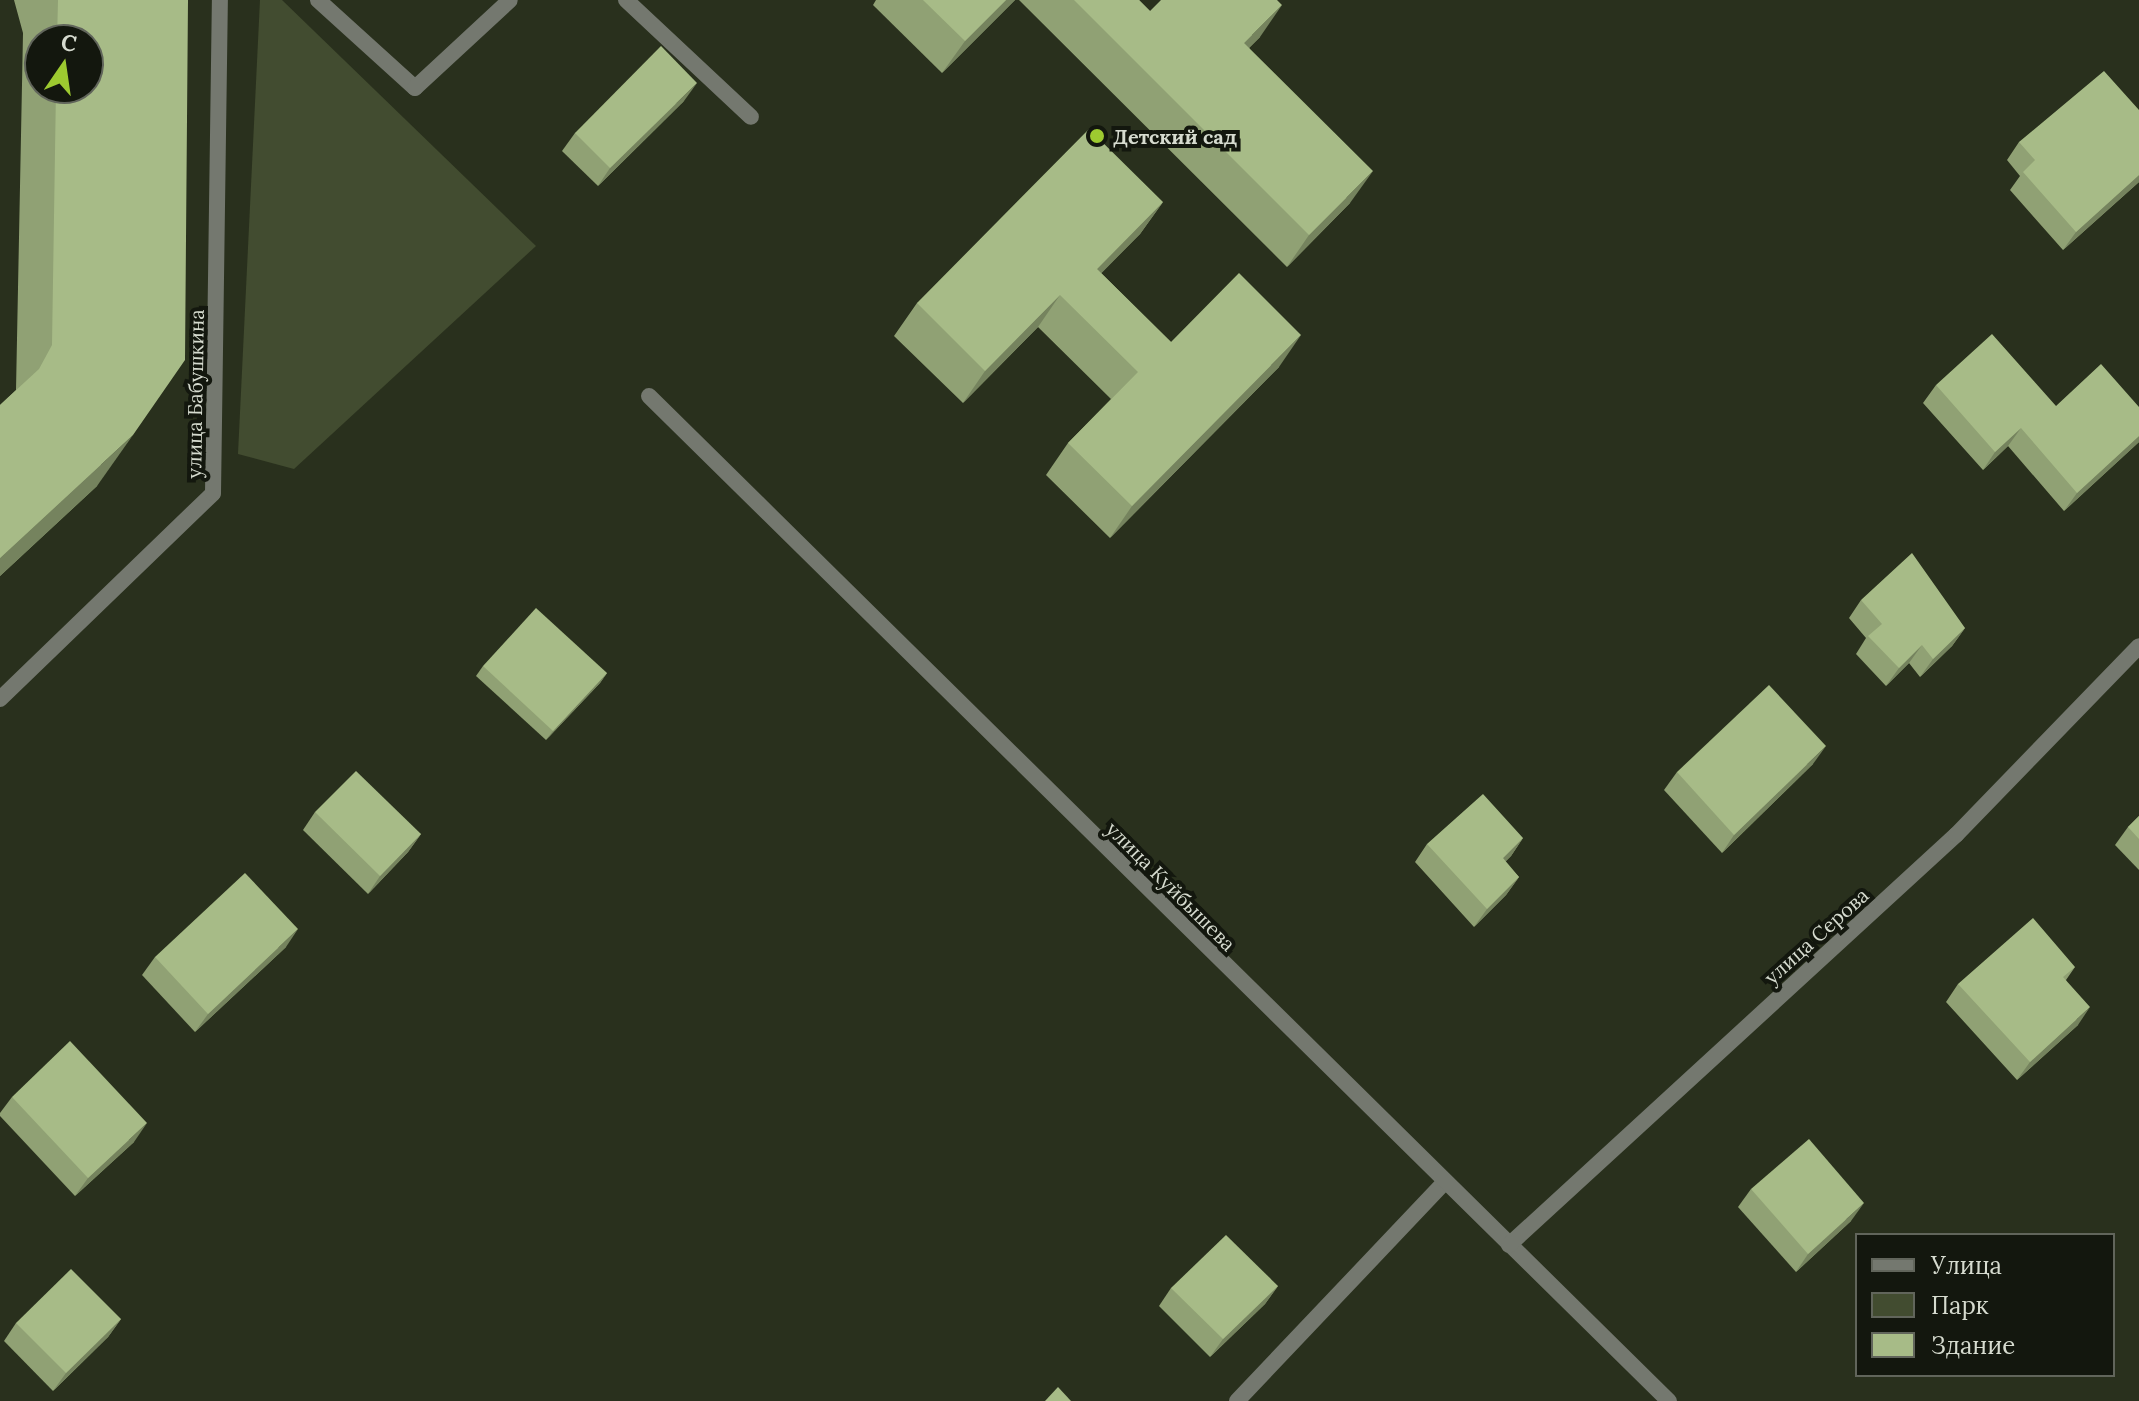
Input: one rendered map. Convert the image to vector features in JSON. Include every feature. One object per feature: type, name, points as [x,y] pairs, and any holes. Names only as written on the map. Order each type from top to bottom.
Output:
[{"type":"street","name":"улица Бабушкина","points":[[0,699],[213,493],[220,0]]},
{"type":"street","points":[[318,0],[415,88],[510,0]]},
{"type":"street","points":[[626,0],[751,117]]},
{"type":"street","name":"улица Куйбышева","points":[[649,396],[1443,1184],[1669,1401]]},
{"type":"street","name":"улица Серова","points":[[1509,1245],[1956,835],[2139,646]]},
{"type":"street","points":[[1237,1401],[1443,1184]]},
{"type":"green space","points":[[260,0],[282,0],[536,246],[294,469],[238,454]]},
{"type":"building","points":[[58,0],[188,0],[185,360],[133,435],[0,558],[0,405],[39,369],[52,345],[56,104],[104,104],[104,24],[57,24]]},
{"type":"building","points":[[923,0],[1006,0],[965,41]]},
{"type":"building","points":[[1074,0],[1139,0],[1150,11],[1161,0],[1277,0],[1282,5],[1244,43],[1373,171],[1309,235]]},
{"type":"building","points":[[661,46],[697,83],[610,168],[575,133]]},
{"type":"building","points":[[2104,71],[2139,110],[2139,175],[2076,232],[2023,172],[2035,160],[2019,142]]},
{"type":"building","points":[[1089,129],[1163,202],[1097,269],[1171,342],[1239,273],[1301,335],[1132,506],[1068,443],[1138,372],[1060,295],[985,371],[917,303]]},
{"type":"building","points":[[1992,334],[2056,406],[2101,364],[2139,407],[2139,436],[2077,493],[2021,428],[1995,452],[1936,385]]},
{"type":"building","points":[[1912,553],[1965,628],[1933,659],[1922,645],[1899,668],[1868,636],[1882,624],[1861,600]]},
{"type":"building","points":[[536,608],[607,673],[553,731],[483,666]]},
{"type":"building","points":[[1769,685],[1826,746],[1734,835],[1677,772]]},
{"type":"building","points":[[356,771],[421,834],[380,876],[315,812]]},
{"type":"building","points":[[1483,794],[1523,838],[1503,858],[1519,877],[1487,909],[1427,844]]},
{"type":"building","points":[[2139,816],[2139,839],[2128,827]]},
{"type":"building","points":[[245,873],[298,929],[208,1014],[155,957]]},
{"type":"building","points":[[2033,918],[2075,967],[2063,977],[2090,1007],[2030,1062],[1958,984]]},
{"type":"building","points":[[70,1041],[147,1123],[88,1178],[12,1097]]},
{"type":"building","points":[[1809,1139],[1864,1203],[1808,1254],[1751,1189]]},
{"type":"building","points":[[1226,1235],[1278,1286],[1223,1339],[1171,1288]]},
{"type":"building","points":[[71,1269],[121,1319],[66,1373],[16,1323]]},
{"type":"building","points":[[1058,1387],[1071,1401],[1045,1401]]},
{"type":"place","name":"Детский сад","points":[[1097,136]]}]
